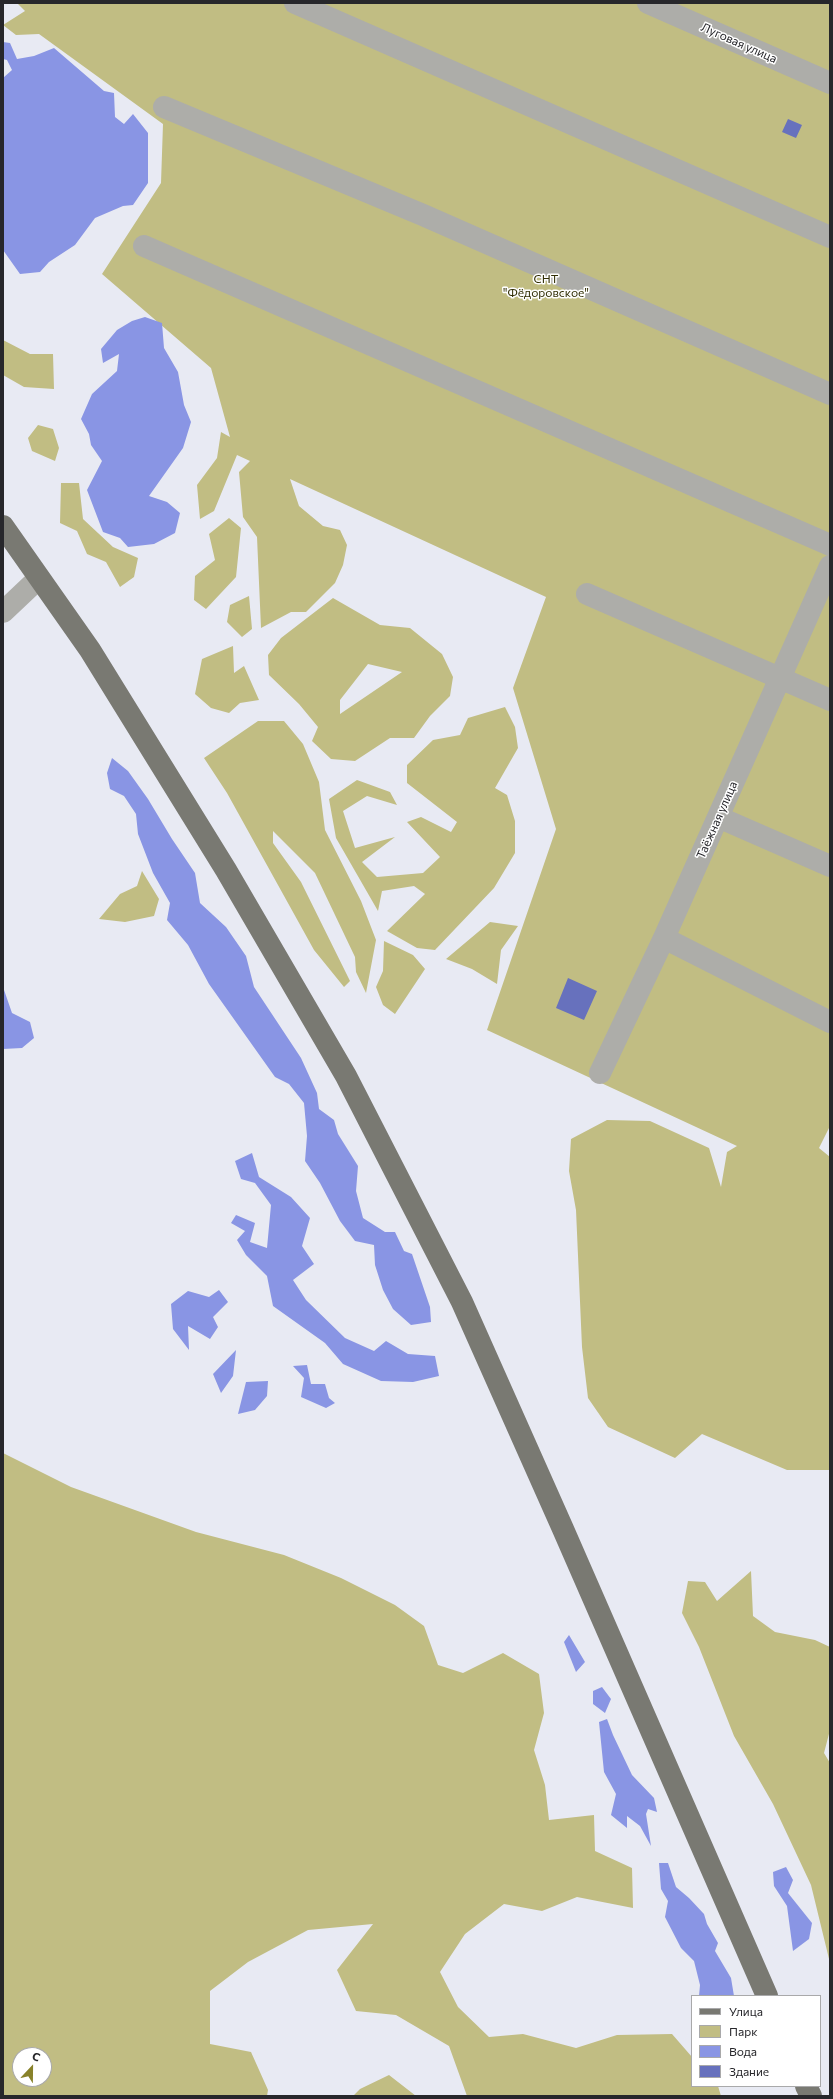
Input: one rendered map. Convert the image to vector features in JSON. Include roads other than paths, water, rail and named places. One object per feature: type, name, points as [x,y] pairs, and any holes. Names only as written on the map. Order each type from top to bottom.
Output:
[{"type":"main road","points":[[3,526],[90,650],[222,864],[350,1083],[465,1309],[767,1995]]},
{"type":"main road","points":[[806,2087],[811,2096]]},
{"type":"street","points":[[295,3],[830,237]]},
{"type":"street","name":"Луговая улица","points":[[648,3],[830,83]]},
{"type":"street","points":[[164,107],[423,215],[830,394]]},
{"type":"street","points":[[144,246],[830,544]]},
{"type":"street","name":"Таёжная улица","points":[[600,1073],[664,938],[778,678],[830,566]]},
{"type":"street","points":[[3,612],[40,578]]},
{"type":"street","points":[[587,594],[830,700]]},
{"type":"street","points":[[718,817],[830,866]]},
{"type":"street","points":[[664,938],[830,1022]]},
{"type":"water","points":[[3,42],[10,43],[17,59],[34,56],[54,48],[104,91],[114,93],[115,117],[124,124],[133,114],[148,133],[148,183],[133,205],[123,206],[95,218],[75,245],[49,262],[40,272],[20,274],[3,250],[3,78],[12,70],[7,60],[3,59]]},
{"type":"water","points":[[145,317],[162,323],[164,348],[178,372],[184,405],[191,422],[183,448],[149,496],[167,502],[180,513],[175,533],[154,544],[128,547],[120,538],[103,532],[87,490],[102,461],[91,445],[89,434],[81,419],[92,394],[117,371],[119,354],[103,363],[101,349],[117,330],[132,321]]},
{"type":"water","points":[[112,758],[128,771],[148,799],[195,873],[200,903],[226,927],[246,956],[254,987],[301,1058],[317,1093],[319,1109],[334,1120],[338,1134],[358,1166],[356,1191],[363,1218],[385,1232],[395,1232],[404,1251],[412,1254],[430,1307],[431,1322],[411,1325],[393,1309],[383,1290],[375,1265],[374,1245],[355,1241],[340,1221],[320,1183],[305,1161],[307,1136],[304,1103],[289,1084],[275,1077],[209,984],[188,945],[167,920],[170,903],[153,873],[138,834],[136,814],[124,796],[110,789],[107,773]]},
{"type":"water","points":[[3,987],[12,1013],[30,1022],[34,1038],[22,1048],[3,1049]]},
{"type":"water","points":[[252,1153],[259,1177],[291,1197],[310,1218],[302,1246],[314,1264],[293,1280],[306,1300],[345,1338],[374,1351],[386,1341],[408,1354],[435,1356],[439,1376],[413,1382],[381,1381],[343,1364],[325,1343],[273,1306],[267,1276],[246,1255],[237,1240],[245,1231],[231,1223],[236,1215],[255,1223],[250,1242],[267,1248],[271,1205],[255,1183],[241,1179],[235,1161]]},
{"type":"water","points":[[219,1290],[228,1302],[213,1317],[218,1327],[210,1339],[188,1326],[189,1350],[173,1329],[171,1304],[188,1291],[209,1297]]},
{"type":"water","points":[[236,1350],[233,1376],[221,1393],[213,1374]]},
{"type":"water","points":[[307,1365],[311,1384],[325,1384],[329,1398],[335,1403],[326,1408],[301,1397],[304,1378],[293,1366]]},
{"type":"water","points":[[268,1381],[267,1396],[255,1410],[238,1414],[246,1382]]},
{"type":"water","points":[[569,1635],[585,1662],[576,1672],[564,1642]]},
{"type":"water","points":[[602,1687],[611,1699],[605,1713],[593,1704],[593,1691]]},
{"type":"water","points":[[607,1719],[632,1775],[654,1798],[657,1812],[648,1809],[646,1814],[651,1846],[640,1826],[627,1816],[627,1828],[611,1815],[616,1794],[604,1772],[599,1722]]},
{"type":"water","points":[[659,1863],[668,1863],[676,1887],[704,1914],[707,1924],[718,1943],[715,1951],[731,1978],[734,1995],[699,1995],[700,1985],[694,1961],[681,1948],[665,1917],[668,1901],[661,1889]]},
{"type":"water","points":[[786,1867],[793,1880],[788,1893],[812,1923],[809,1939],[793,1951],[787,1906],[774,1886],[773,1872]]},
{"type":"park label","name":"СНТ \"Фёдоровское\"","points":[[546,286]]}]
